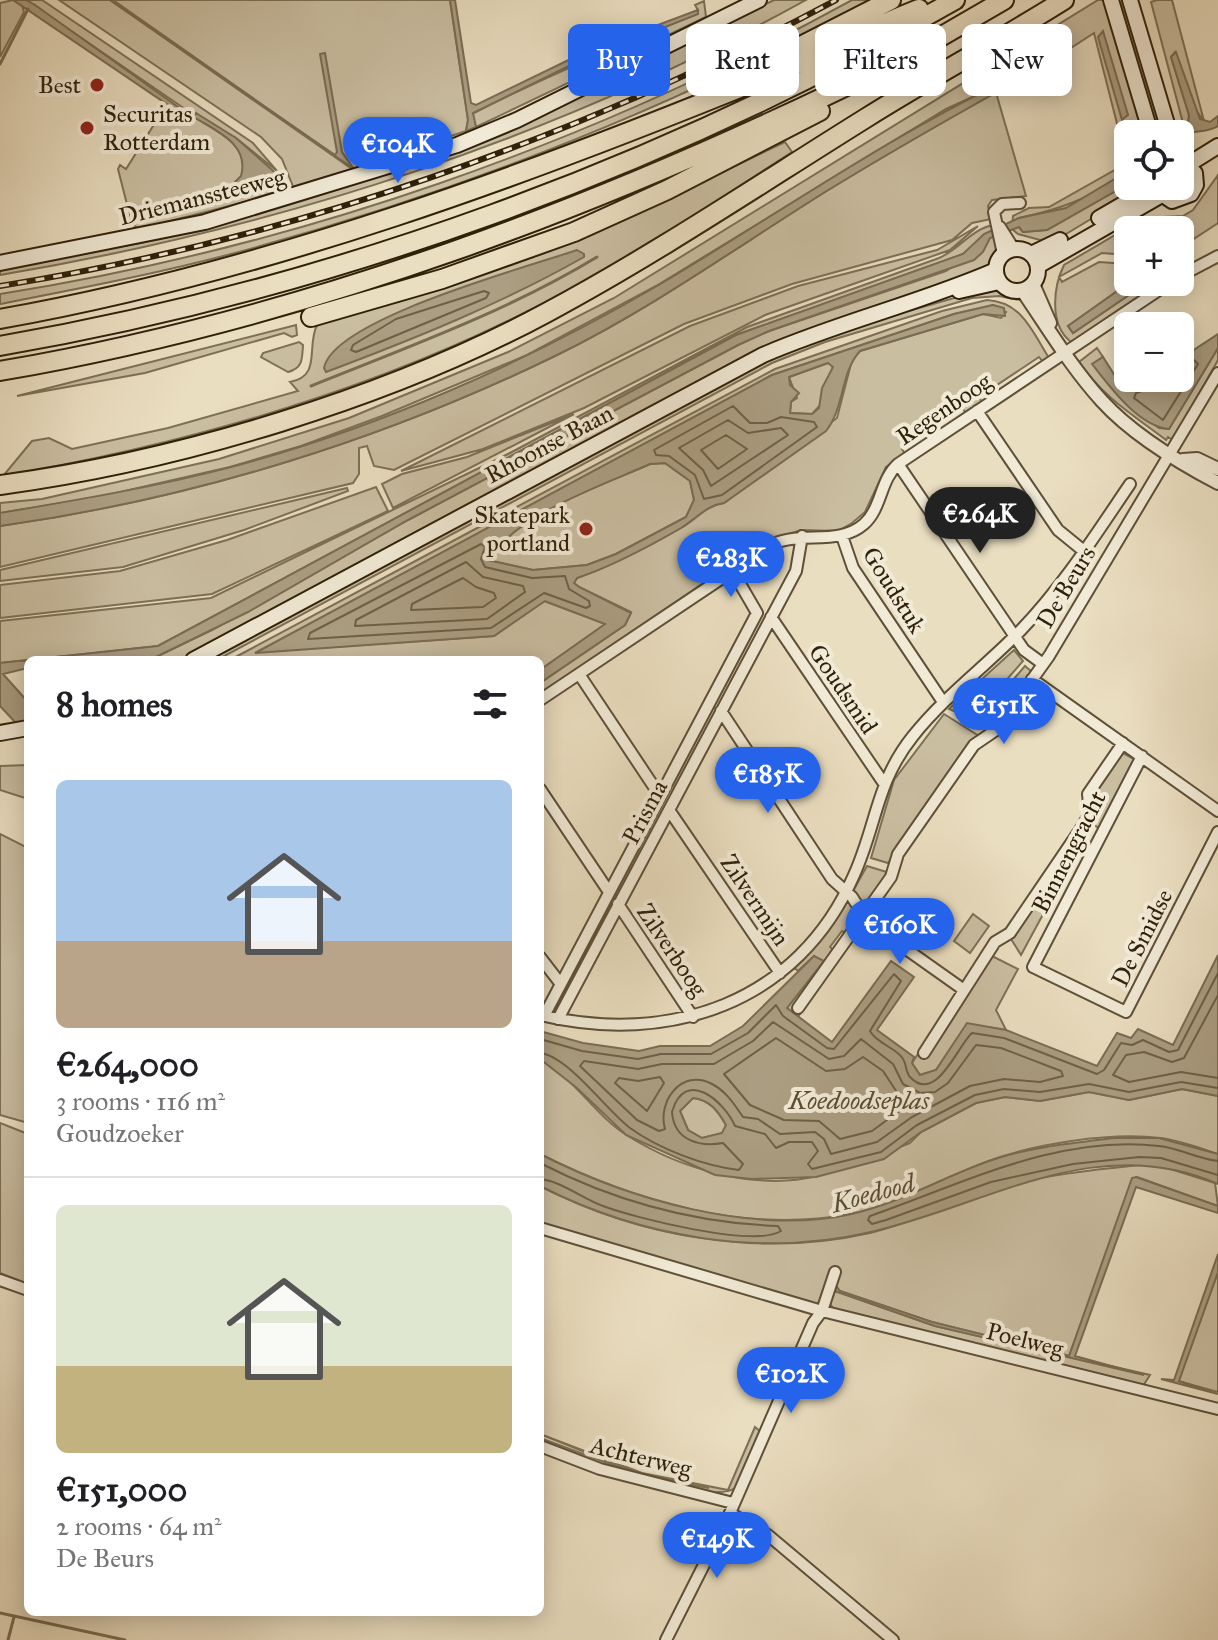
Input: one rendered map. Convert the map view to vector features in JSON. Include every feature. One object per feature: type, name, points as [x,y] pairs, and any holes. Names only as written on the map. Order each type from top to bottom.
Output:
[{"type":"highway","points":[[651,121],[891,0]]},
{"type":"highway","points":[[0,319],[186,278],[317,242],[515,175],[777,73],[945,0]]},
{"type":"highway","points":[[0,346],[117,323],[289,279],[397,246],[549,192],[686,136],[792,87],[955,0]]},
{"type":"highway","points":[[946,33],[1004,0]]},
{"type":"highway","points":[[0,485],[104,466],[240,433],[343,400],[455,356],[544,315],[654,252],[919,85],[1064,0]]},
{"type":"highway","points":[[0,371],[204,327],[474,246],[681,164],[824,96]]},
{"type":"highway","points":[[311,317],[442,279],[574,232],[801,123],[843,96]]},
{"type":"main road","name":"Driemanssteeweg","points":[[0,263],[205,222],[457,145],[517,120],[759,0]]},
{"type":"main road","points":[[1111,0],[1147,120]]},
{"type":"main road","points":[[1130,0],[1166,120]]},
{"type":"main road","points":[[1194,162],[1218,146]]},
{"type":"main road","points":[[1194,164],[1218,158]]},
{"type":"main road","points":[[1035,260],[1009,251],[998,276],[1009,289],[1027,287],[1035,260],[1141,200]]},
{"type":"main road","name":"Rhoonse Baan","points":[[200,656],[763,355],[804,337],[998,276]]},
{"type":"street","points":[[1009,251],[997,222],[996,207],[1020,203]]},
{"type":"street","points":[[1194,269],[1218,256]]},
{"type":"street","points":[[1027,287],[1064,353],[1108,408],[1192,469],[1218,483]]},
{"type":"street","name":"Regenboog","points":[[842,536],[868,519],[885,480],[898,464],[1150,296]]},
{"type":"street","name":"De Beurs","points":[[798,1008],[865,916],[891,877],[898,854],[966,757],[979,740],[996,730],[1043,664],[1218,373]]},
{"type":"street","points":[[977,411],[1058,530],[1085,552]]},
{"type":"street","points":[[1183,460],[1197,459],[1218,469]]},
{"type":"street","points":[[898,464],[1026,653],[1043,664]]},
{"type":"street","points":[[544,1016],[615,1026],[693,1017],[747,994],[780,973],[812,940],[846,891],[860,861],[883,782],[913,736],[943,702],[1015,636],[1085,552],[1130,484]]},
{"type":"street","points":[[544,697],[773,544],[802,536],[842,536]]},
{"type":"street","name":"Prisma","points":[[558,1019],[796,571],[802,536]]},
{"type":"street","name":"Goudstuk","points":[[842,536],[853,568],[943,702]]},
{"type":"street","name":"Prisma","points":[[544,1012],[759,610],[732,570]]},
{"type":"street","name":"Goudsmid","points":[[771,617],[883,782]]},
{"type":"street","points":[[579,674],[660,796]]},
{"type":"street","points":[[1032,679],[1218,811]]},
{"type":"street","points":[[721,711],[832,879],[846,891],[865,916],[964,990]]},
{"type":"street","name":"Binnengracht","points":[[924,1053],[995,942],[1010,933],[1082,827],[1090,813],[1088,794],[1123,743]]},
{"type":"street","name":"Binnengracht","points":[[1033,967],[1142,756]]},
{"type":"street","points":[[544,795],[609,892]]},
{"type":"street","name":"Zilvermijn","points":[[669,810],[780,973]]},
{"type":"street","name":"De Smidse","points":[[1033,967],[1126,1012],[1218,832]]},
{"type":"street","name":"Zilverboog","points":[[618,904],[693,1017]]},
{"type":"street","points":[[544,962],[560,983]]},
{"type":"street","name":"Poelweg","points":[[544,1229],[822,1311],[1218,1409]]},
{"type":"street","points":[[666,1640],[732,1508],[813,1323],[822,1311],[835,1272]]},
{"type":"street","points":[[0,1280],[24,1289]]},
{"type":"street","name":"Achterweg","points":[[544,1448],[600,1469],[732,1508],[893,1640]]},
{"type":"shaded area","points":[[13,0],[22,5],[24,12],[0,57],[0,3]]},
{"type":"shaded area","points":[[26,0],[42,0],[253,143],[277,171],[236,138],[194,117],[221,133],[236,147],[241,155],[242,176],[229,188],[137,213],[139,218],[245,190],[278,177],[276,194],[139,229],[132,224],[118,169],[120,165],[126,169],[167,104],[177,111],[182,107]]},
{"type":"shaded area","points":[[59,0],[110,0],[352,169],[294,189],[282,159],[261,137]]},
{"type":"shaded area","points":[[113,0],[450,0],[468,120],[466,131],[354,169]]},
{"type":"shaded area","points":[[774,0],[806,0],[760,24],[725,24]]},
{"type":"shaded area","points":[[852,0],[870,0],[824,24],[815,24],[815,29],[799,37],[799,28]]},
{"type":"shaded area","points":[[1098,0],[1104,0],[1143,120],[1116,120],[1094,33],[1072,47],[1072,24],[1059,24]]},
{"type":"shaded area","points":[[1172,0],[1204,121],[1195,109],[1175,52],[1171,57],[1189,115],[1188,120],[1182,120],[1151,2]]},
{"type":"shaded area","points":[[704,1],[706,17],[670,34],[670,24],[667,24],[698,10],[695,5]]},
{"type":"shaded area","points":[[686,43],[686,62],[670,69],[670,51]]},
{"type":"shaded area","points":[[568,68],[568,83],[476,127],[472,114]]},
{"type":"shaded area","points":[[686,83],[686,92],[638,113],[477,177],[396,205],[231,254],[0,304],[0,294],[111,274],[221,249],[330,219],[438,184],[545,144],[658,96],[670,96],[670,90]]},
{"type":"shaded area","points":[[962,84],[962,96],[975,96],[946,109],[656,286],[527,355],[382,416],[301,446],[230,467],[94,498],[0,513],[0,503],[42,499],[219,459],[349,418],[508,352],[614,298]]},
{"type":"shaded area","points":[[579,96],[612,96],[415,172],[312,204],[209,232],[0,275],[0,268],[140,243],[214,226],[440,158],[506,132]]},
{"type":"shaded area","points":[[990,96],[997,96],[1026,196],[992,200],[988,206],[991,219],[972,223],[952,240],[792,284],[684,324],[394,470],[374,466],[367,446],[359,448],[359,474],[353,483],[0,567],[0,526],[144,500],[215,482],[355,439],[491,386],[592,337],[660,298],[919,136]]},
{"type":"shaded area","points":[[785,142],[792,152],[634,252],[513,319],[443,350],[372,379],[227,426],[78,462],[3,476],[32,441],[49,438],[72,449],[168,428],[298,391],[290,382],[300,379],[310,367],[317,325],[674,195]]},
{"type":"shaded area","points":[[1114,170],[1114,180],[1088,196],[1014,222],[1023,232],[1047,230],[1114,192],[1114,200],[1123,200],[1051,243],[1018,234],[1012,229],[1013,216],[1029,208],[1049,207]]},
{"type":"shaded area","points":[[1218,175],[1218,223],[1194,239],[1194,216],[1183,216],[1193,210]]},
{"type":"shaded area","points":[[993,225],[999,249],[990,268],[765,348],[188,656],[158,656],[212,630],[408,520],[738,345],[769,331],[946,271],[990,238],[990,232],[963,254],[736,335],[158,646],[65,656],[24,656],[24,660],[0,663],[0,621],[211,598],[508,454],[747,327],[939,258],[985,227]]},
{"type":"shaded area","points":[[978,226],[950,250],[765,315],[584,408],[483,449],[401,471],[690,326],[798,286],[937,250]]},
{"type":"shaded area","points":[[1114,236],[1114,254],[1102,253],[1059,277],[1064,265]]},
{"type":"shaded area","points":[[1099,262],[1114,263],[1114,293],[1068,326],[1073,333],[1127,296],[1139,296],[1071,342],[1059,325],[1056,293],[1059,277],[1062,282]]},
{"type":"shaded area","points":[[996,286],[1025,301],[999,296],[972,298],[825,342],[772,363],[224,656],[212,656],[764,360],[849,328]]},
{"type":"shaded area","points":[[987,300],[1009,306],[1025,320],[1049,358],[1043,362],[1039,357],[979,397],[982,402],[966,413],[962,408],[902,449],[905,454],[886,467],[865,512],[852,523],[838,531],[801,530],[764,542],[544,691],[544,680],[625,625],[631,612],[579,587],[574,583],[577,578],[630,556],[681,528],[707,509],[724,503],[837,418],[852,360],[860,351],[983,314],[1001,318],[1006,312],[993,305],[954,314],[772,375],[258,652],[494,636],[544,601],[606,624],[544,667],[544,656],[237,656],[775,369],[942,311]]},
{"type":"shaded area","points":[[296,325],[297,335],[292,337],[284,333],[145,373],[17,396]]},
{"type":"shaded area","points":[[299,342],[303,345],[302,359],[288,372],[261,357],[263,353]]},
{"type":"shaded area","points":[[1097,348],[1103,357],[1093,364],[1114,388],[1114,392],[1159,428],[1169,429],[1218,348],[1218,360],[1173,440],[1168,437],[1166,440],[1119,405],[1079,362]]},
{"type":"shaded area","points":[[828,363],[833,366],[823,402],[812,414],[790,413],[791,402],[797,398],[789,377]]},
{"type":"shaded area","points":[[574,414],[393,508],[382,484],[402,474],[467,457]]},
{"type":"shaded area","points":[[665,463],[690,481],[694,500],[686,517],[616,554],[587,565],[533,570],[487,560],[520,527],[561,502],[650,464]]},
{"type":"shaded area","points":[[376,487],[388,511],[212,594],[0,618],[0,585],[120,571],[227,540]]},
{"type":"shaded area","points":[[347,488],[348,491],[244,530],[123,567],[0,581],[0,570]]},
{"type":"shaded area","points":[[1014,650],[1023,661],[972,719],[949,709]]},
{"type":"shaded area","points":[[1025,666],[1032,672],[994,728],[988,730],[982,716]]},
{"type":"shaded area","points":[[944,714],[979,736],[888,863],[871,858],[894,780]]},
{"type":"shaded area","points":[[1119,751],[1134,759],[1099,828],[1089,822],[1090,795]]},
{"type":"shaded area","points":[[24,765],[24,798],[0,790],[0,766]]},
{"type":"shaded area","points":[[1081,832],[1086,835],[1021,955],[1011,939]]},
{"type":"shaded area","points":[[0,834],[24,846],[24,1122],[0,1115]]},
{"type":"shaded area","points":[[867,866],[890,873],[864,906],[853,891]]},
{"type":"shaded area","points":[[850,900],[860,915],[847,934],[842,931],[830,947],[835,952],[795,1008],[801,1012],[798,1017],[787,1008],[823,961],[814,956],[798,971],[792,966],[844,901]]},
{"type":"shaded area","points":[[973,914],[989,926],[970,953],[954,941]]},
{"type":"shaded area","points":[[990,955],[1018,969],[996,1010],[1006,1030],[967,1024],[936,1070],[920,1075],[912,1063],[918,1054],[924,1058]]},
{"type":"shaded area","points":[[544,1062],[564,1076],[616,1128],[649,1148],[719,1174],[769,1181],[817,1176],[840,1169],[910,1143],[921,1132],[976,1103],[1005,1097],[1040,1101],[1089,1092],[1129,1100],[1182,1089],[1218,1096],[1218,1154],[1160,1138],[1072,1141],[1005,1156],[868,1210],[810,1219],[770,1220],[690,1209],[651,1199],[544,1156]]},
{"type":"shaded area","points":[[693,1098],[704,1101],[717,1111],[726,1125],[723,1133],[702,1138],[688,1130],[680,1111]]},
{"type":"shaded area","points":[[0,1123],[24,1132],[24,1282],[0,1273]]},
{"type":"shaded area","points":[[1140,1165],[1161,1166],[1215,1183],[1218,1206],[1137,1177],[1069,1356],[932,1322],[840,1291],[836,1286],[835,1291],[935,1326],[1150,1375],[1143,1386],[833,1309],[830,1303],[817,1306],[809,1301],[792,1300],[544,1226],[544,1188],[618,1218],[701,1238],[743,1243],[828,1240],[870,1233],[1014,1184]]},
{"type":"shaded area","points":[[1218,1272],[1218,1392],[1178,1381]]},
{"type":"shaded area","points":[[755,1427],[761,1432],[737,1487],[728,1490]]},
{"type":"shaded area","points":[[544,1436],[642,1473],[728,1490],[700,1491],[642,1478],[544,1444],[544,1439],[643,1476],[709,1488],[640,1474]]},
{"type":"water","points":[[13,0],[26,0],[35,5],[181,109],[177,111]]},
{"type":"water","points":[[110,0],[335,155],[337,152],[320,54],[325,53],[342,152],[354,169]]},
{"type":"water","points":[[450,0],[455,0],[471,103],[476,105],[568,60],[568,66],[473,113],[476,127],[466,131],[468,120]]},
{"type":"water","points":[[698,10],[698,14],[670,25],[661,24]]},
{"type":"water","points":[[1103,31],[1128,115],[1122,120],[1098,37]]},
{"type":"water","points":[[1176,52],[1200,119],[1210,122],[1218,116],[1218,126],[1194,132],[1194,120],[1188,120],[1171,57]]},
{"type":"water","points":[[975,96],[990,96],[848,178],[626,318],[491,386],[424,414],[286,462],[144,500],[0,526],[0,513],[145,487],[231,467],[341,433],[450,391],[555,341],[657,286],[876,151]]},
{"type":"water","points":[[196,113],[236,138],[279,176],[173,212],[139,218],[137,213],[229,188],[241,176],[241,155],[236,147],[221,133],[194,117]]},
{"type":"water","points":[[1114,179],[1114,192],[1047,230],[1023,232],[1019,227],[990,238],[983,252],[974,260],[769,331],[738,345],[408,520],[248,612],[158,656],[65,656],[158,646],[736,335],[963,254],[984,234],[1019,218],[1066,208]]},
{"type":"water","points":[[577,250],[584,257],[489,305],[359,360],[326,372],[324,368],[335,350],[360,331],[395,314],[478,282]]},
{"type":"water","points":[[1114,293],[1114,296],[1127,296],[1073,333],[1068,326]]},
{"type":"water","points":[[993,305],[1004,308],[1005,316],[983,314],[860,351],[849,369],[837,411],[826,431],[724,503],[707,509],[681,528],[630,556],[577,578],[574,583],[579,587],[631,613],[625,625],[544,680],[544,667],[605,624],[545,601],[494,636],[255,653],[772,375],[954,314]],"holes":[[[828,363],[833,367],[822,388],[819,408],[812,414],[790,413],[791,402],[799,393],[790,385],[789,377]],[[665,463],[690,481],[694,500],[686,517],[616,554],[587,565],[533,570],[488,560],[501,544],[539,515],[650,464]]]},
{"type":"water","points":[[1218,334],[1218,348],[1194,388],[1194,350]]},
{"type":"water","points":[[1103,357],[1114,374],[1114,392],[1092,364]]},
{"type":"water","points":[[1114,392],[1191,392],[1169,429],[1146,421]]},
{"type":"water","points":[[24,660],[24,669],[3,674],[24,698],[24,732],[0,706],[0,663]]},
{"type":"water","name":"Koedoodseplas","points":[[1218,955],[1218,1096],[1182,1089],[1129,1100],[1089,1092],[1040,1101],[1005,1097],[976,1103],[921,1132],[884,1159],[816,1177],[752,1179],[715,1175],[626,1135],[577,1088],[544,1062],[544,1032],[583,1043],[639,1051],[660,1046],[710,1046],[743,1026],[814,956],[824,961],[787,1008],[832,1042],[891,961],[914,977],[877,1030],[914,1057],[912,1063],[920,1075],[936,1070],[967,1023],[1006,1030],[1097,1066],[1117,1033],[1131,1038],[1138,1029],[1173,1045]],"holes":[[[693,1098],[709,1104],[726,1125],[722,1133],[702,1138],[688,1130],[680,1111]]]},
{"type":"water","points":[[1114,1138],[1159,1138],[1218,1154],[1218,1184],[1173,1169],[1128,1165],[1085,1169],[1042,1178],[871,1232],[829,1240],[787,1243],[701,1238],[659,1230],[578,1204],[544,1188],[544,1156],[612,1185],[692,1209],[733,1217],[814,1220],[870,1209],[972,1167],[1004,1156]]},
{"type":"water","points":[[1132,1178],[1218,1206],[1218,1213],[1136,1187],[1075,1356],[1144,1375],[935,1326],[835,1291],[836,1286],[840,1291],[932,1322],[1069,1356]]},
{"type":"water","points":[[1218,1254],[1218,1272],[1179,1381],[1218,1394],[1161,1379],[1174,1380]]},
{"type":"waterway","points":[[0,64],[28,9]]},
{"type":"waterway","points":[[311,386],[493,311],[597,257]]},
{"type":"waterway","points":[[0,1613],[125,1640]]},
{"type":"waterway","points":[[8,1640],[14,1617]]},
{"type":"railway","points":[[0,286],[109,266],[217,241],[324,212],[430,178],[534,140],[636,97],[737,51],[836,0]]},
{"type":"place","name":"Best","points":[[97,85]]},
{"type":"place","name":"Securitas Rotterdam","points":[[87,128]]},
{"type":"place","name":"Skatepark portland","points":[[586,529]]},
{"type":"water label","name":"Koedood","points":[[873,1193]]}]
